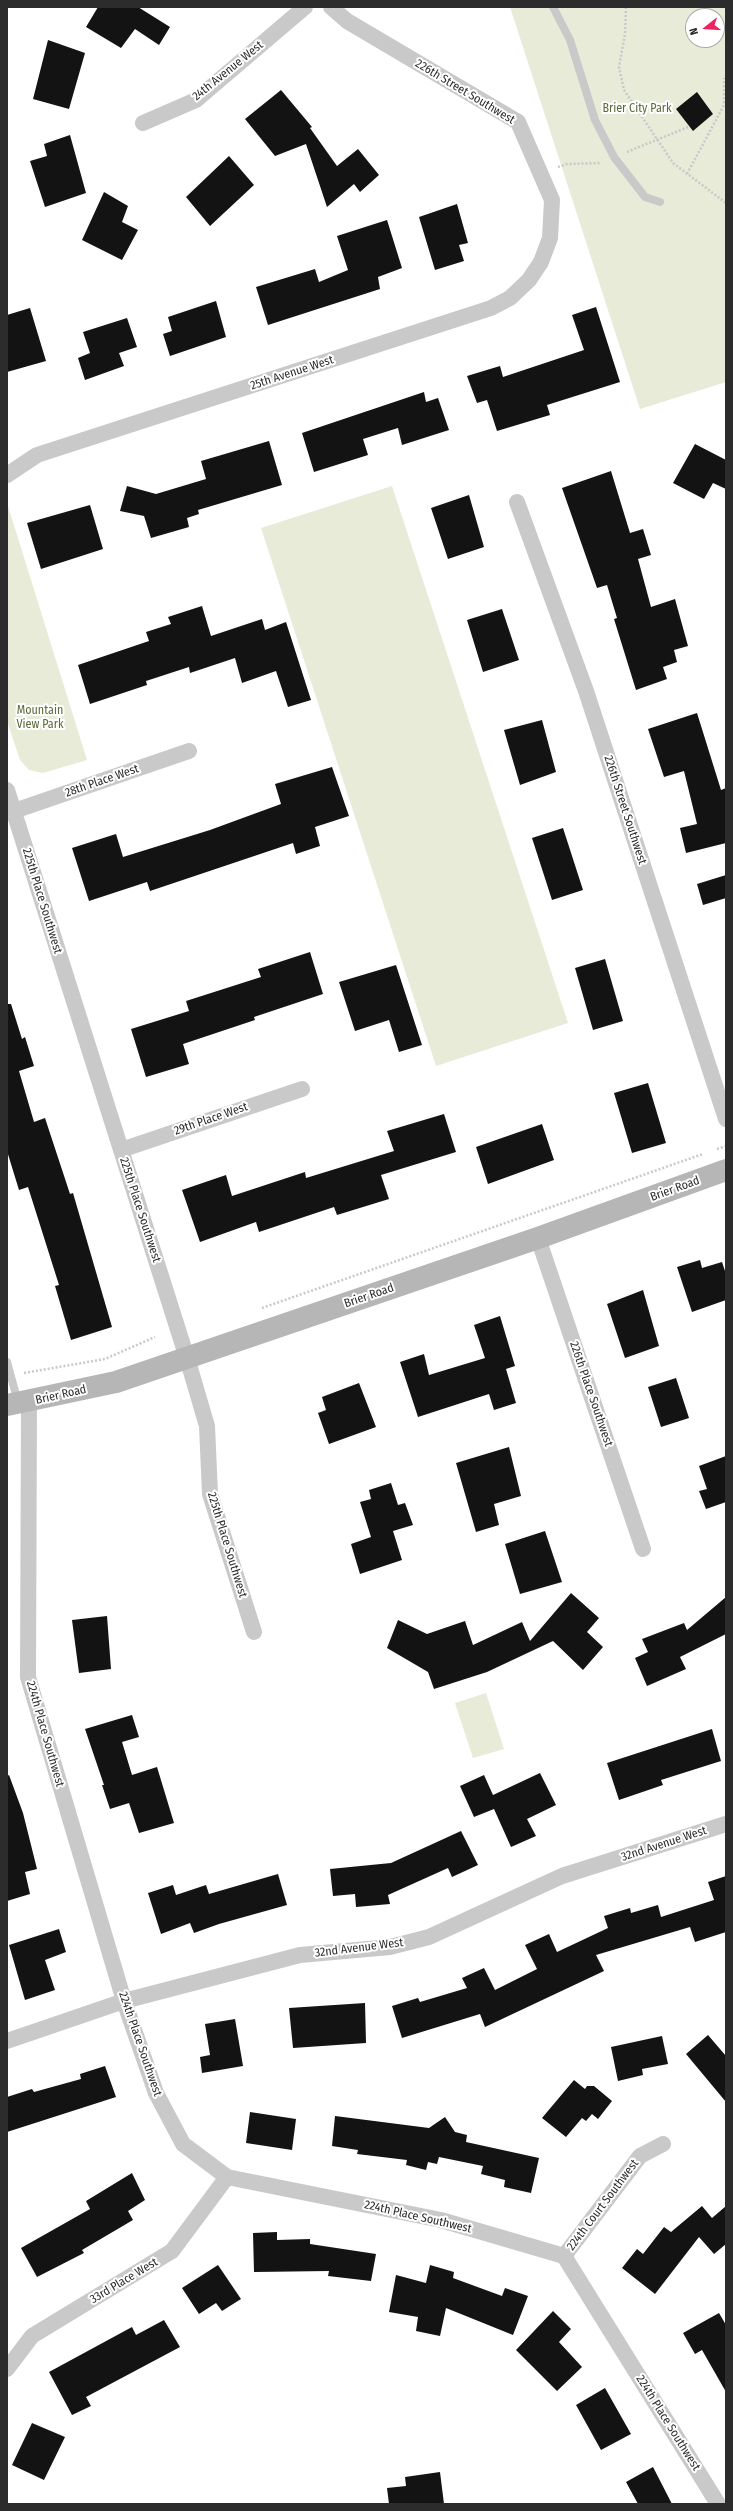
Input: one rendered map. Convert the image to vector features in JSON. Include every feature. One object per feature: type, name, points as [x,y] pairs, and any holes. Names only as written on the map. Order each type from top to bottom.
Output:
[{"type":"main road","name":"Brier Road","points":[[18,1403],[116,1382],[538,1238],[726,1170]]},
{"type":"street","name":"24th Avenue West","points":[[143,123],[196,100],[305,7]]},
{"type":"street","name":"226th Street Southwest","points":[[331,7],[347,21],[518,122],[552,200],[550,238]]},
{"type":"street","name":"25th Avenue West","points":[[7,475],[37,455],[491,308],[510,298],[529,280],[541,262],[550,238]]},
{"type":"street","name":"226th Street Southwest","points":[[517,502],[586,691],[726,1120]]},
{"type":"street","name":"28th Place West","points":[[14,811],[189,751]]},
{"type":"street","name":"225th Place Southwest","points":[[7,790],[188,1358],[206,1426],[210,1494],[254,1632]]},
{"type":"street","name":"29th Place West","points":[[121,1150],[302,1089]]},
{"type":"street","name":"226th Place Southwest","points":[[538,1238],[643,1549]]},
{"type":"street","name":"224th Place Southwest","points":[[18,1403],[28,1677],[124,2001],[156,2093],[183,2144],[227,2177],[441,2220],[564,2256],[718,2504]]},
{"type":"street","name":"32nd Avenue West","points":[[7,2041],[124,2001],[300,1955],[390,1947],[429,1937],[562,1876],[726,1824]]},
{"type":"street","name":"224th Court Southwest","points":[[564,2256],[640,2156],[663,2144]]},
{"type":"street","name":"33rd Place West","points":[[7,2369],[32,2336],[172,2252],[227,2177]]},
{"type":"lane","points":[[553,7],[570,40],[595,120],[614,157],[645,197],[660,202]]},
{"type":"lane","points":[[7,1362],[18,1403]]},
{"type":"path","points":[[626,7],[625,34],[619,67],[624,90],[673,163],[726,203]]},
{"type":"path","points":[[687,174],[724,105],[724,78]]},
{"type":"path","points":[[259,1309],[726,1146]]},
{"type":"path","points":[[11,1375],[105,1359],[155,1337]]},
{"type":"green space","name":"Brier City Park","points":[[510,7],[726,7],[726,382],[640,409]]},
{"type":"green space","points":[[392,486],[568,1023],[436,1066],[261,528]]},
{"type":"green space","name":"Mountain View Park","points":[[8,506],[87,760],[43,773],[29,770],[20,760],[7,721]]},
{"type":"green space","points":[[486,1693],[504,1749],[473,1758],[455,1703]]},
{"type":"building","points":[[98,7],[138,7],[170,27],[159,45],[135,29],[121,48],[86,27]]},
{"type":"building","points":[[48,40],[85,53],[69,109],[33,99]]},
{"type":"building","points":[[281,90],[312,127],[310,128],[337,166],[358,149],[379,175],[360,192],[354,184],[327,207],[306,144],[275,156],[245,119]]},
{"type":"building","points":[[697,92],[713,114],[693,131],[676,109]]},
{"type":"building","points":[[70,135],[86,193],[45,207],[30,161],[47,156],[44,144]]},
{"type":"building","points":[[229,156],[254,185],[210,226],[186,197]]},
{"type":"building","points":[[104,192],[128,206],[122,222],[138,230],[122,260],[82,240]]},
{"type":"building","points":[[457,204],[468,243],[459,245],[464,261],[435,270],[419,217]]},
{"type":"building","points":[[387,220],[402,268],[378,277],[380,289],[268,325],[256,287],[315,269],[319,282],[348,270],[337,236]]},
{"type":"building","points":[[216,301],[226,337],[170,356],[163,334],[172,331],[168,317]]},
{"type":"building","points":[[596,307],[620,382],[547,405],[550,415],[497,431],[487,400],[477,403],[467,376],[500,366],[503,377],[584,350],[572,315]]},
{"type":"building","points":[[30,308],[46,361],[7,372],[7,315]]},
{"type":"building","points":[[127,318],[137,347],[119,353],[124,366],[85,380],[78,358],[90,353],[83,332]]},
{"type":"building","points":[[424,392],[426,402],[438,398],[449,430],[402,445],[398,428],[363,439],[368,455],[314,472],[302,433]]},
{"type":"building","points":[[269,441],[282,485],[198,510],[199,514],[187,518],[189,527],[151,538],[144,516],[120,511],[127,486],[156,494],[206,479],[201,461]]},
{"type":"building","points":[[695,444],[726,460],[726,489],[713,483],[704,499],[673,483]]},
{"type":"building","points":[[611,471],[630,533],[643,529],[651,555],[638,559],[651,607],[675,599],[688,646],[674,650],[677,662],[663,667],[667,679],[636,690],[614,619],[617,618],[607,585],[597,588],[562,488]]},
{"type":"building","points":[[469,495],[484,547],[448,559],[431,508]]},
{"type":"building","points":[[90,505],[103,549],[41,569],[27,523]]},
{"type":"building","points":[[202,606],[211,636],[262,619],[265,630],[286,622],[311,700],[288,707],[276,671],[242,683],[235,658],[190,673],[189,667],[146,681],[147,685],[90,704],[78,665],[149,641],[146,632],[171,624],[168,617]]},
{"type":"building","points":[[502,609],[519,660],[483,672],[467,620]]},
{"type":"building","points":[[697,713],[721,790],[726,788],[726,843],[686,853],[680,828],[697,824],[684,771],[664,777],[648,729]]},
{"type":"building","points":[[542,720],[556,772],[520,785],[504,730]]},
{"type":"building","points":[[332,767],[349,816],[315,827],[320,846],[296,854],[293,843],[150,891],[147,882],[89,901],[72,848],[116,834],[123,857],[210,830],[281,804],[275,784]]},
{"type":"building","points":[[563,828],[583,890],[552,900],[532,838]]},
{"type":"building","points":[[726,875],[726,898],[703,905],[697,884]]},
{"type":"building","points":[[310,952],[323,994],[254,1017],[255,1020],[183,1044],[189,1064],[146,1077],[131,1029],[189,1011],[186,1001],[261,977],[258,969]]},
{"type":"building","points":[[605,959],[623,1021],[593,1030],[575,968]]},
{"type":"building","points":[[396,965],[422,1045],[399,1052],[389,1020],[355,1031],[339,982]]},
{"type":"building","points":[[7,1004],[11,1004],[22,1039],[25,1037],[34,1066],[19,1071],[34,1122],[45,1118],[70,1194],[73,1193],[112,1327],[71,1340],[55,1286],[59,1285],[28,1187],[19,1190],[7,1151]]},
{"type":"building","points":[[648,1083],[666,1143],[632,1153],[614,1093]]},
{"type":"building","points":[[444,1114],[456,1152],[381,1175],[389,1199],[337,1215],[334,1207],[259,1232],[256,1222],[200,1242],[182,1190],[226,1175],[232,1196],[305,1172],[306,1178],[394,1151],[387,1131]]},
{"type":"building","points":[[542,1124],[554,1160],[488,1184],[476,1147]]},
{"type":"building","points":[[700,1260],[702,1268],[722,1262],[726,1274],[726,1300],[692,1312],[677,1267]]},
{"type":"building","points":[[643,1290],[659,1346],[625,1358],[607,1304]]},
{"type":"building","points":[[500,1316],[515,1366],[506,1369],[516,1403],[494,1410],[489,1394],[418,1417],[400,1362],[424,1354],[429,1375],[485,1358],[474,1325]]},
{"type":"building","points":[[676,1378],[689,1418],[661,1427],[648,1387]]},
{"type":"building","points":[[359,1383],[376,1427],[329,1444],[318,1413],[326,1410],[322,1397]]},
{"type":"building","points":[[509,1447],[521,1496],[494,1504],[499,1525],[476,1532],[456,1463]]},
{"type":"building","points":[[726,1456],[726,1502],[706,1509],[699,1491],[707,1489],[699,1466]]},
{"type":"building","points":[[391,1483],[398,1505],[405,1503],[413,1525],[393,1531],[402,1560],[360,1574],[351,1544],[371,1537],[360,1502],[371,1499],[369,1490]]},
{"type":"building","points":[[545,1531],[562,1582],[520,1594],[505,1544]]},
{"type":"building","points":[[571,1593],[599,1618],[587,1632],[603,1647],[583,1670],[553,1641],[487,1672],[434,1689],[428,1672],[387,1648],[398,1620],[427,1634],[465,1621],[473,1645],[522,1622],[530,1641]]},
{"type":"building","points":[[726,1597],[726,1634],[680,1657],[686,1669],[647,1686],[635,1658],[648,1652],[642,1639],[684,1623],[687,1630]]},
{"type":"building","points":[[107,1616],[111,1669],[79,1673],[72,1620]]},
{"type":"building","points":[[132,1715],[139,1737],[122,1742],[132,1775],[157,1767],[174,1823],[139,1833],[129,1803],[110,1809],[102,1785],[104,1785],[85,1729]]},
{"type":"building","points":[[712,1729],[721,1761],[661,1780],[663,1785],[619,1800],[607,1763]]},
{"type":"building","points":[[540,1773],[556,1805],[527,1819],[536,1836],[511,1847],[494,1809],[474,1817],[460,1786],[484,1775],[493,1795]]},
{"type":"building","points":[[9,1775],[23,1813],[37,1869],[25,1872],[30,1894],[7,1901],[7,1776]]},
{"type":"building","points":[[461,1831],[478,1865],[452,1877],[448,1868],[388,1895],[390,1904],[356,1907],[355,1894],[333,1896],[330,1869],[391,1863]]},
{"type":"building","points":[[278,1874],[287,1905],[219,1924],[194,1933],[190,1923],[161,1934],[148,1893],[173,1885],[176,1895],[206,1885],[209,1894]]},
{"type":"building","points":[[726,1876],[726,1932],[695,1942],[690,1927],[596,1955],[604,1971],[485,2027],[480,2014],[402,2038],[392,2006],[418,1998],[420,2002],[467,1988],[462,1978],[484,1968],[495,1990],[537,1969],[525,1945],[549,1934],[557,1952],[608,1928],[604,1916],[630,1908],[631,1913],[658,1905],[661,1917],[714,1900],[708,1882]]},
{"type":"building","points":[[59,1929],[66,1952],[45,1960],[55,1990],[25,2000],[9,1945]]},
{"type":"building","points":[[365,2003],[366,2043],[293,2048],[289,2008]]},
{"type":"building","points":[[235,2019],[243,2066],[202,2073],[200,2057],[210,2055],[205,2024]]},
{"type":"building","points":[[708,2035],[726,2056],[726,2102],[686,2054]]},
{"type":"building","points":[[662,2036],[668,2064],[642,2069],[643,2075],[618,2081],[611,2047]]},
{"type":"building","points":[[105,2066],[116,2097],[7,2132],[7,2097],[32,2089],[34,2092],[81,2079],[80,2074]]},
{"type":"building","points":[[574,2080],[585,2089],[587,2086],[594,2086],[612,2101],[598,2119],[592,2114],[586,2121],[582,2118],[566,2137],[542,2118]]},
{"type":"building","points":[[250,2112],[296,2119],[292,2150],[246,2143]]},
{"type":"building","points":[[335,2116],[429,2128],[445,2117],[455,2132],[467,2135],[466,2142],[539,2158],[531,2193],[504,2187],[505,2180],[481,2174],[483,2166],[439,2157],[437,2164],[428,2162],[426,2170],[406,2165],[407,2160],[357,2154],[358,2150],[332,2146]]},
{"type":"building","points":[[132,2173],[145,2200],[128,2211],[133,2220],[82,2250],[84,2253],[37,2277],[21,2248],[90,2209],[86,2201]]},
{"type":"building","points":[[702,2206],[712,2218],[726,2206],[726,2244],[714,2254],[699,2237],[655,2294],[622,2268],[637,2249],[643,2254],[664,2227],[671,2232]]},
{"type":"building","points":[[277,2232],[277,2240],[310,2239],[310,2244],[376,2254],[371,2281],[328,2276],[329,2271],[254,2272],[253,2233]]},
{"type":"building","points":[[218,2265],[241,2299],[222,2311],[216,2303],[199,2314],[182,2288]]},
{"type":"building","points":[[430,2265],[454,2272],[453,2278],[502,2296],[505,2288],[528,2296],[513,2335],[446,2308],[440,2336],[416,2331],[418,2317],[389,2312],[396,2275],[426,2283]]},
{"type":"building","points":[[553,2311],[571,2329],[559,2342],[582,2367],[557,2391],[516,2350]]},
{"type":"building","points":[[719,2313],[726,2325],[726,2392],[702,2350],[695,2354],[683,2333]]},
{"type":"building","points":[[164,2320],[180,2347],[86,2397],[91,2406],[72,2415],[49,2372],[132,2327],[136,2335]]},
{"type":"building","points":[[605,2388],[631,2434],[601,2450],[576,2405]]},
{"type":"building","points":[[32,2423],[65,2437],[44,2480],[12,2465]]},
{"type":"building","points":[[653,2467],[672,2504],[638,2504],[626,2482]]},
{"type":"building","points":[[440,2472],[444,2504],[389,2504],[387,2488],[406,2486],[405,2477]]}]
